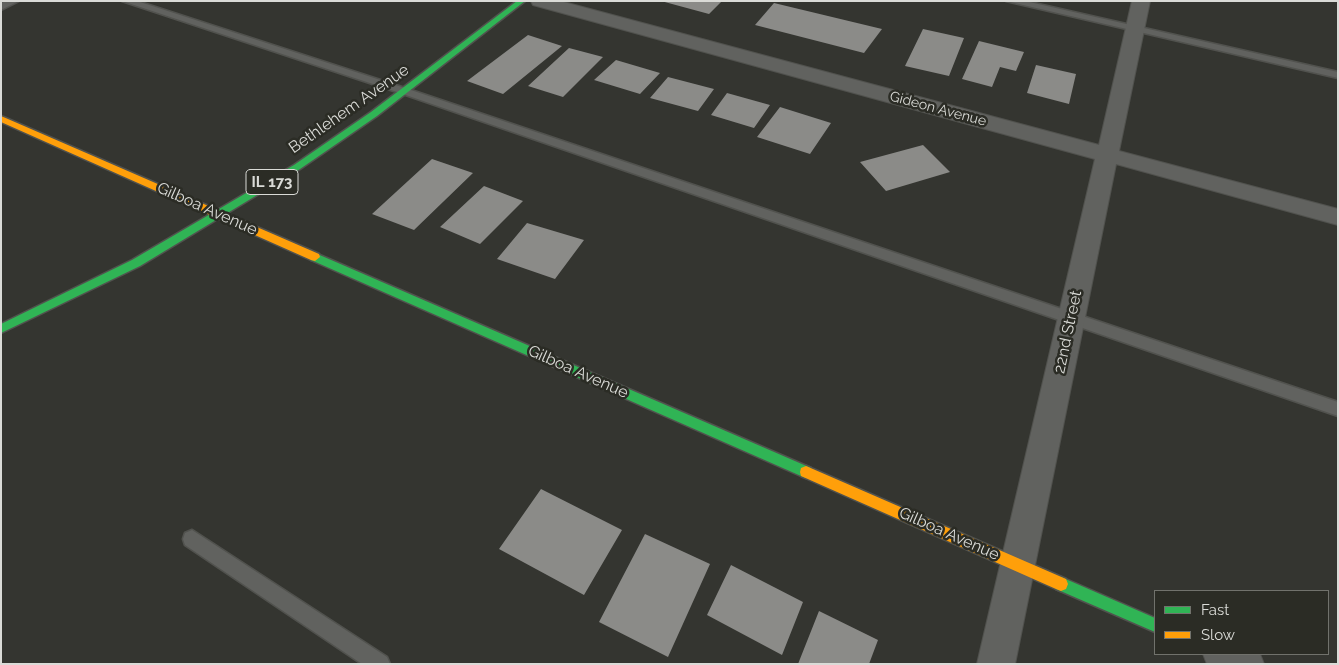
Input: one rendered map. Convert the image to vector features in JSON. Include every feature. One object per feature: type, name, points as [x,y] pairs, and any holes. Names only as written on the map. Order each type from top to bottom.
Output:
[{"type":"street","name":"Bethlehem Avenue","points":[[1,329],[136,263],[297,167],[404,91],[522,1]]},
{"type":"street","name":"Gideon Avenue","points":[[539,1],[1338,217]]},
{"type":"street","name":"22nd Street","points":[[996,664],[1140,1]]},
{"type":"street","name":"Gilboa Avenue","points":[[1,119],[1154,624]]},
{"type":"street","points":[[1224,655],[1245,664]]},
{"type":"lane","points":[[1,7],[14,1]]},
{"type":"lane","points":[[127,1],[404,91],[1338,409]]},
{"type":"lane","points":[[1011,1],[1338,75]]},
{"type":"lane","points":[[192,539],[380,664]]},
{"type":"building","points":[[661,1],[722,1],[709,14]]},
{"type":"building","points":[[774,3],[882,29],[864,53],[755,25]]},
{"type":"building","points":[[923,29],[964,38],[949,76],[905,66]]},
{"type":"building","points":[[528,35],[562,46],[503,94],[467,81]]},
{"type":"building","points":[[979,41],[1024,52],[1016,71],[1000,67],[992,87],[962,79]]},
{"type":"building","points":[[569,48],[603,57],[563,97],[528,86]]},
{"type":"building","points":[[616,60],[660,73],[640,94],[594,80]]},
{"type":"building","points":[[1036,65],[1076,74],[1069,104],[1027,93]]},
{"type":"building","points":[[668,77],[714,89],[698,111],[650,98]]},
{"type":"building","points":[[727,93],[770,105],[754,128],[711,115]]},
{"type":"building","points":[[780,107],[831,123],[810,154],[757,137]]},
{"type":"building","points":[[923,145],[950,172],[886,191],[860,162]]},
{"type":"building","points":[[432,159],[473,173],[414,230],[372,214]]},
{"type":"building","points":[[484,186],[523,201],[480,244],[440,227]]},
{"type":"building","points":[[527,223],[584,240],[555,279],[497,259]]},
{"type":"building","points":[[541,489],[622,530],[584,595],[499,549]]},
{"type":"building","points":[[645,534],[710,564],[668,657],[599,622]]},
{"type":"building","points":[[731,565],[803,602],[782,655],[707,615]]},
{"type":"building","points":[[819,611],[878,640],[869,664],[798,664]]},
{"type":"traffic: fast","points":[[1,329],[136,263],[297,167],[374,114],[522,1]]},
{"type":"traffic: fast","points":[[315,257],[806,472]]},
{"type":"traffic: fast","points":[[1061,584],[1154,625]]},
{"type":"traffic: slow","points":[[1,119],[315,257]]},
{"type":"traffic: slow","points":[[806,472],[1061,584]]}]
